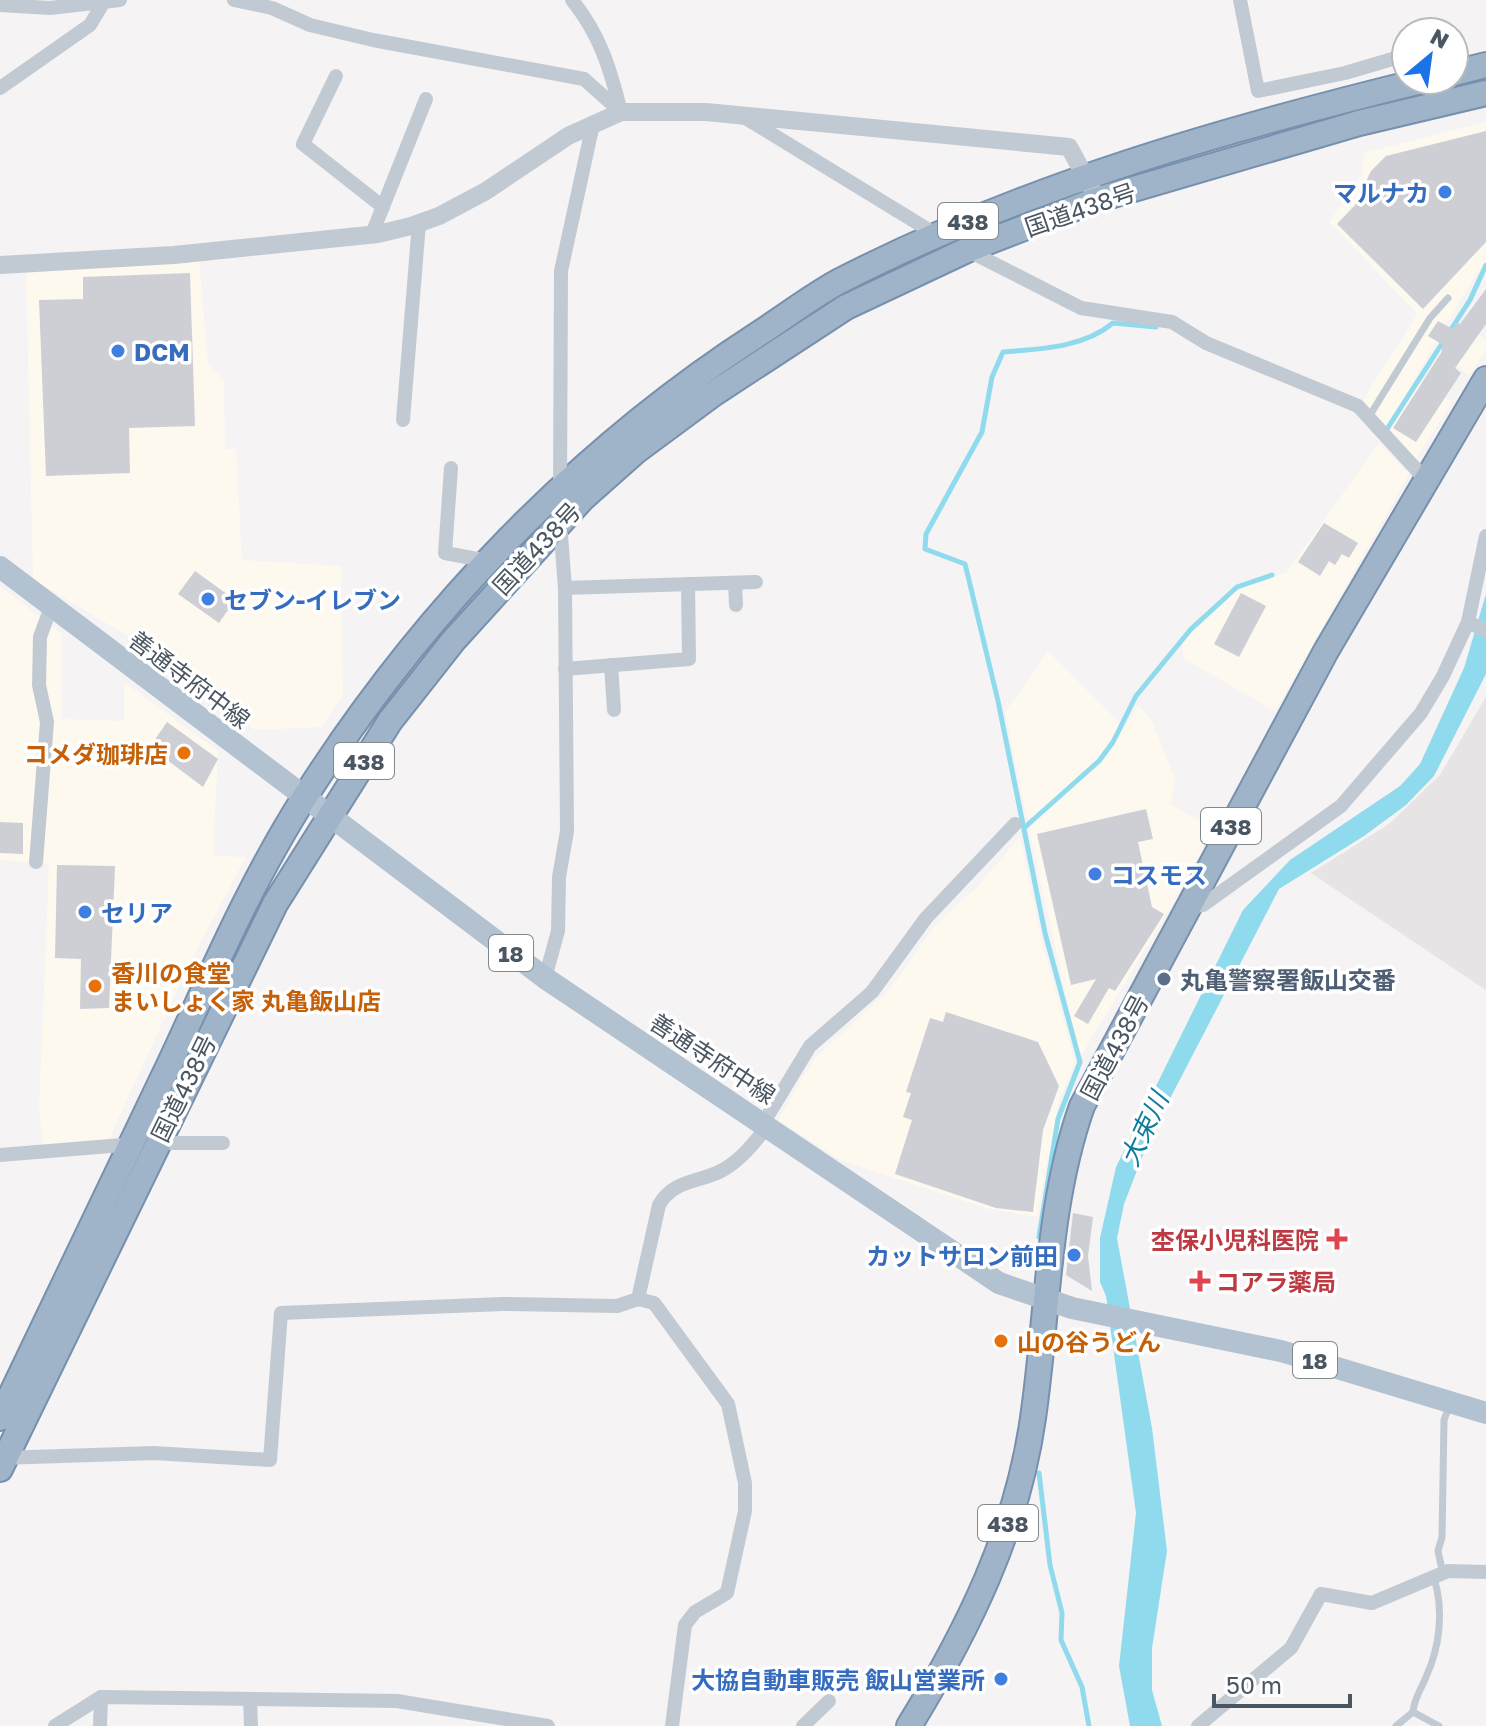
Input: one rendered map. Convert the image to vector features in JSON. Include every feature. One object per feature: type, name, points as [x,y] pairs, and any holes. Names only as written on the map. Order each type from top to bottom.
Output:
[{"type":"highway","name":"国道438号","points":[[0,1418],[221,953],[304,799],[374,696],[430,625],[488,561],[560,490],[697,373],[834,285],[937,235],[1088,176],[1390,89]]},
{"type":"highway","name":"国道438号","points":[[2,1461],[268,917],[329,817],[390,721],[453,641],[560,522],[636,451],[713,394],[846,307],[967,250],[1096,200],[1359,123],[1486,93]]},
{"type":"highway","name":"国道438号","points":[[909,1726],[960,1642],[1007,1526],[1033,1419],[1046,1300],[1075,1125],[1104,1059],[1326,651],[1486,379]]},
{"type":"main road","name":"善通寺府中線","points":[[0,567],[545,978],[999,1283],[1046,1300],[1097,1313],[1281,1351],[1486,1413]]},
{"type":"street","points":[[0,5],[50,8],[102,5],[120,0]]},
{"type":"street","points":[[234,0],[272,8],[310,25],[373,40],[584,79],[621,112]]},
{"type":"street","points":[[572,0],[593,27],[607,56],[621,112]]},
{"type":"street","points":[[1240,0],[1251,41],[1258,91],[1345,73],[1390,60]]},
{"type":"street","points":[[0,88],[90,25],[102,5]]},
{"type":"street","points":[[0,68],[17,74]]},
{"type":"street","points":[[1345,73],[1359,123]]},
{"type":"street","points":[[336,76],[303,144],[383,207]]},
{"type":"street","points":[[372,234],[426,99]]},
{"type":"street","points":[[0,265],[86,262],[372,234],[419,223],[486,191],[568,136],[593,124],[621,112],[658,109],[1069,147],[1088,176],[1096,200]]},
{"type":"street","points":[[744,117],[937,235]]},
{"type":"street","points":[[545,978],[558,931],[559,877],[567,831],[565,588],[560,522],[561,271],[593,124]]},
{"type":"street","points":[[403,420],[419,223]]},
{"type":"street","points":[[967,250],[1081,308],[1172,322],[1206,343],[1358,406],[1370,415],[1425,479]]},
{"type":"street","points":[[451,468],[445,553],[488,561]]},
{"type":"street","points":[[1188,907],[1203,905],[1341,806],[1421,713],[1476,626],[1486,536]]},
{"type":"street","points":[[565,588],[756,582]]},
{"type":"street","points":[[735,583],[736,605]]},
{"type":"street","points":[[565,669],[689,659],[688,584]]},
{"type":"street","points":[[36,862],[47,722],[39,685],[40,637],[51,607]]},
{"type":"street","points":[[611,665],[614,710]]},
{"type":"street","points":[[638,1299],[659,1205],[666,1192],[720,1172],[736,1162],[766,1124],[810,1046],[872,992],[926,918],[1015,824]]},
{"type":"street","points":[[0,1155],[131,1144],[223,1143]]},
{"type":"street","points":[[2,1461],[154,1453],[270,1460],[281,1313],[503,1304],[617,1306],[638,1299],[654,1303],[728,1404],[745,1483],[745,1511],[727,1593],[695,1612],[685,1625],[672,1726]]},
{"type":"street","points":[[1198,1726],[1291,1648],[1321,1594],[1372,1603],[1439,1576],[1486,1572]]},
{"type":"street","points":[[100,1726],[101,1697]]},
{"type":"street","points":[[55,1726],[101,1697],[397,1701],[548,1726]]},
{"type":"street","points":[[250,1699],[251,1726]]},
{"type":"street","points":[[803,1726],[829,1701]]},
{"type":"lane","points":[[1370,415],[1430,318],[1448,298]]},
{"type":"lane","points":[[1396,1726],[1413,1712],[1414,1700],[1434,1653],[1440,1621],[1438,1551],[1442,1537],[1444,1420],[1450,1402]]},
{"type":"lane","points":[[1413,1712],[1439,1726]]},
{"type":"shaded area","points":[[1486,122],[1486,276],[1478,271],[1387,426],[1361,403],[1417,314],[1329,222],[1362,174],[1364,153]]},
{"type":"shaded area","points":[[199,260],[208,364],[224,381],[225,449],[236,449],[242,560],[341,566],[343,694],[322,727],[255,730],[159,655],[33,579],[26,273]]},
{"type":"shaded area","points":[[1456,321],[1486,340],[1486,351],[1469,375],[1437,353]]},
{"type":"shaded area","points":[[1420,382],[1452,402],[1416,459],[1390,430]]},
{"type":"shaded area","points":[[1379,443],[1409,474],[1275,711],[1184,659],[1182,643],[1238,589],[1287,572]]},
{"type":"shaded area","points":[[0,586],[62,634],[61,719],[124,721],[124,682],[218,751],[213,856],[246,857],[194,955],[108,1141],[43,1145],[39,1108],[49,863],[0,860]]},
{"type":"shaded area","points":[[1048,651],[1121,724],[1120,730],[1123,730],[1138,705],[1151,719],[1175,779],[1171,805],[1213,828],[1168,912],[1080,1057],[1029,830],[1033,822],[1031,817],[1027,820],[1005,712]]},
{"type":"shaded area","points":[[1486,697],[1486,990],[1311,873],[1389,824],[1440,775]]},
{"type":"shaded area","points":[[1020,837],[1042,942],[1075,1063],[1059,1100],[1037,1217],[989,1209],[842,1161],[778,1120],[814,1059],[889,990],[934,927],[980,884]]},
{"type":"water","name":"大束川","points":[[1486,594],[1486,674],[1434,776],[1406,805],[1364,836],[1279,889],[1150,1137],[1124,1204],[1117,1238],[1152,1428],[1167,1551],[1152,1648],[1152,1690],[1162,1726],[1130,1726],[1119,1666],[1136,1513],[1106,1296],[1100,1282],[1100,1238],[1116,1167],[1243,910],[1290,860],[1400,786],[1420,764],[1464,668]]},
{"type":"building","points":[[1486,131],[1486,242],[1423,309],[1337,224],[1355,205],[1371,171],[1386,156]]},
{"type":"building","points":[[190,273],[195,426],[129,428],[130,473],[46,476],[39,300],[83,299],[83,277]]},
{"type":"building","points":[[1486,289],[1486,324],[1455,368],[1461,373],[1416,442],[1393,428],[1441,353],[1443,345],[1428,336],[1438,321],[1453,329],[1457,322],[1460,324]]},
{"type":"building","points":[[1324,523],[1358,543],[1349,558],[1342,554],[1335,565],[1329,561],[1320,576],[1298,562]]},
{"type":"building","points":[[195,571],[235,600],[219,623],[178,594]]},
{"type":"building","points":[[1241,593],[1266,606],[1239,657],[1214,644]]},
{"type":"building","name":"コメダ珈琲店","points":[[167,722],[218,759],[203,787],[150,747]]},
{"type":"building","name":"コスモス","points":[[1146,809],[1153,839],[1138,842],[1152,907],[1164,914],[1115,991],[1109,988],[1088,1024],[1074,1016],[1096,979],[1071,985],[1037,834]]},
{"type":"building","points":[[0,822],[23,823],[23,854],[0,853]]},
{"type":"building","name":"セリア","points":[[57,865],[115,866],[109,1008],[80,1009],[81,959],[55,958]]},
{"type":"building","points":[[946,1012],[1038,1042],[1059,1086],[1043,1130],[1033,1212],[996,1208],[895,1174],[912,1120],[903,1117],[911,1093],[906,1092],[930,1018],[943,1022]]},
{"type":"building","points":[[1073,1213],[1093,1217],[1088,1256],[1092,1291],[1066,1275]]},
{"type":"waterway","points":[[1387,429],[1470,300],[1486,265]]},
{"type":"waterway","points":[[1039,1237],[1058,1119],[1080,1062],[1045,933],[998,701],[965,564],[925,549],[926,534],[982,432],[992,377],[1003,352],[1075,342],[1113,323],[1156,327]]},
{"type":"waterway","points":[[1024,828],[1099,761],[1113,742],[1136,696],[1191,629],[1237,587],[1272,575]]},
{"type":"waterway","points":[[1039,1473],[1050,1565],[1062,1613],[1061,1640],[1082,1687],[1089,1726]]},
{"type":"place","name":"マルナカ","points":[[1445,192]]},
{"type":"place","name":"DCM","points":[[118,351]]},
{"type":"place","name":"セブン-イレブン","points":[[208,599]]},
{"type":"place","name":"コメダ珈琲店","points":[[184,753]]},
{"type":"place","name":"コスモス","points":[[1095,874]]},
{"type":"place","name":"セリア","points":[[85,912]]},
{"type":"place","name":"丸亀警察署飯山交番","points":[[1164,979]]},
{"type":"place","name":"香川の食堂 まいしょく家 丸亀飯山店","points":[[95,986]]},
{"type":"place","name":"杢保小児科医院","points":[[1337,1239]]},
{"type":"place","name":"カットサロン前田","points":[[1074,1255]]},
{"type":"place","name":"コアラ薬局","points":[[1200,1281]]},
{"type":"place","name":"山の谷うどん","points":[[1001,1341]]},
{"type":"place","name":"大協自動車販売 飯山営業所","points":[[1001,1679]]}]
